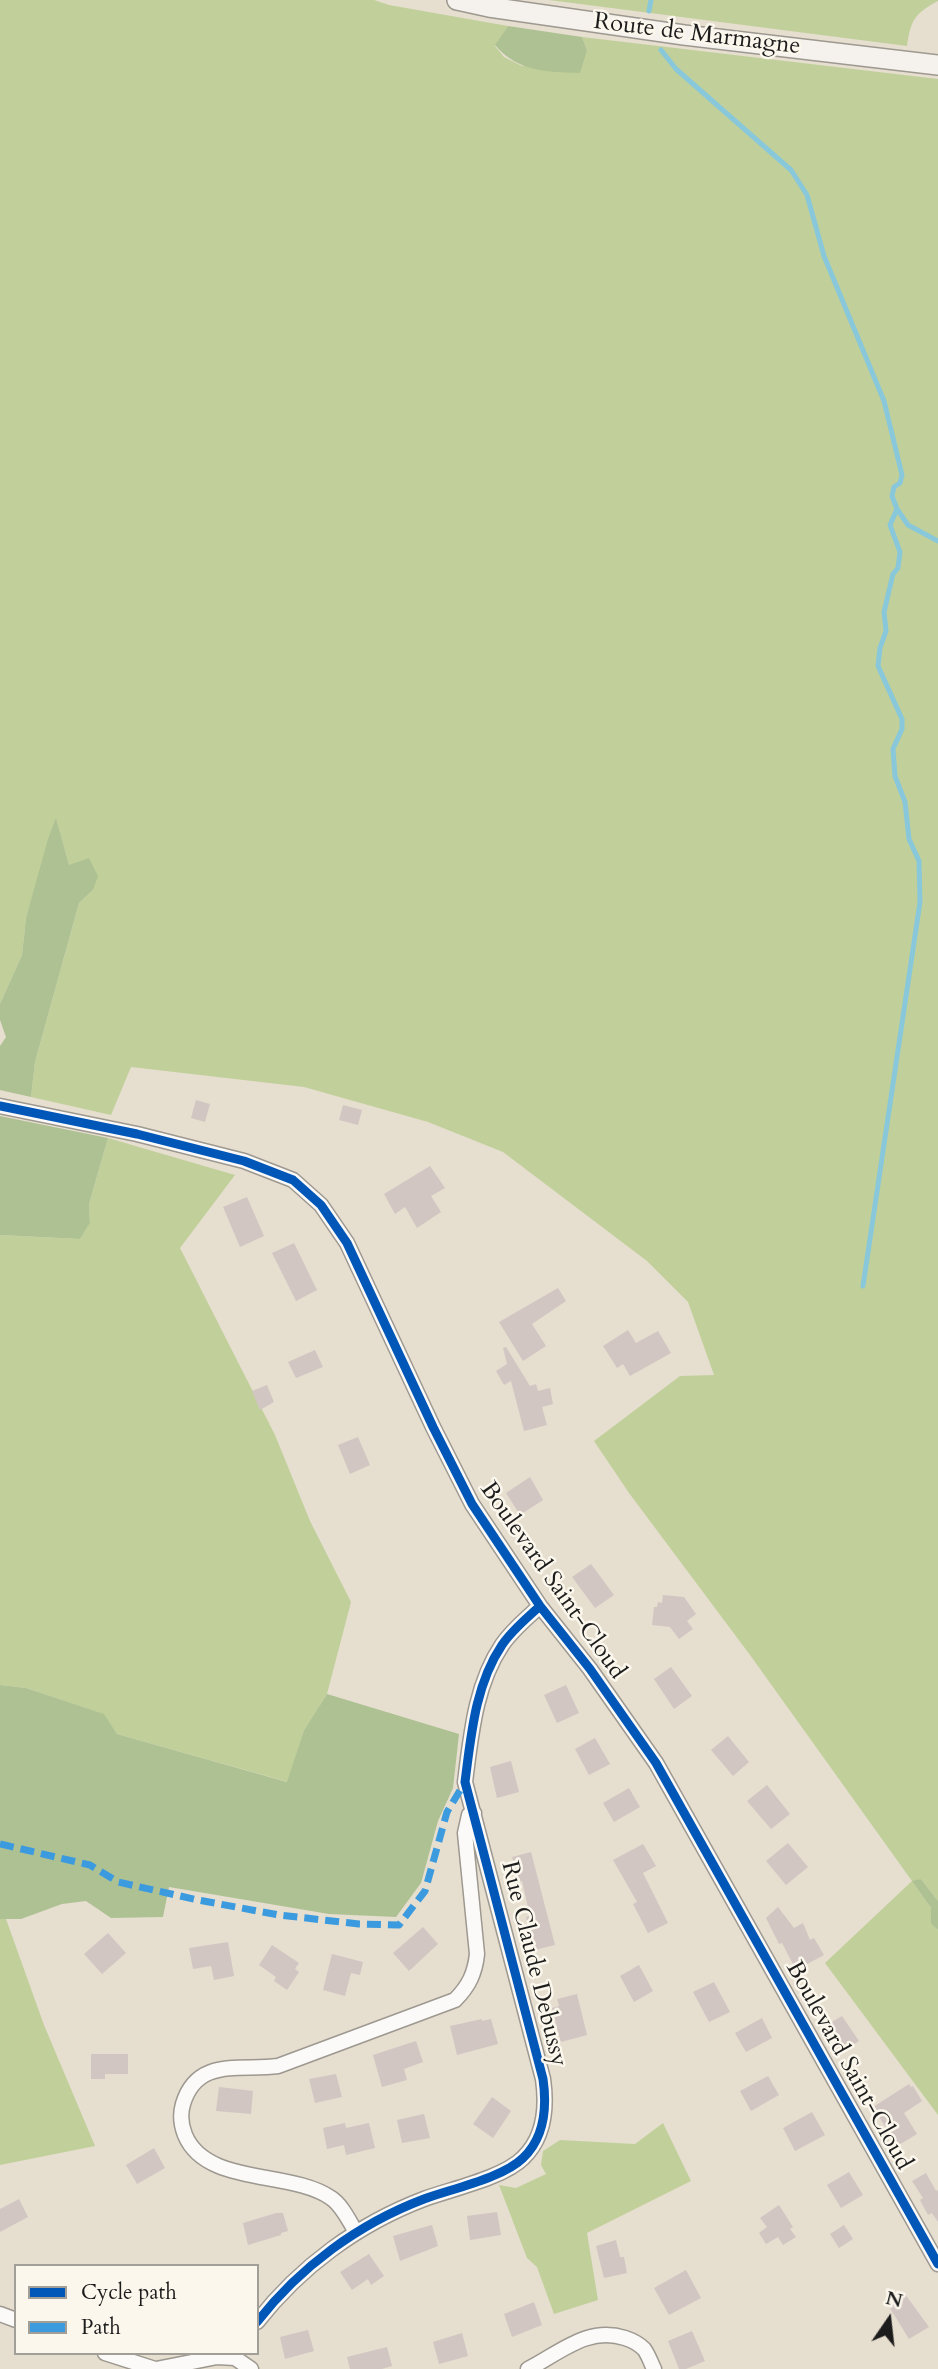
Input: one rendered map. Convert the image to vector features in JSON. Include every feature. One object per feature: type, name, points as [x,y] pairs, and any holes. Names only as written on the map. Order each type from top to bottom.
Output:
[{"type":"main road","name":"Route de Marmagne","points":[[457,0],[684,35],[938,65]]},
{"type":"street","name":"Boulevard Saint-Cloud","points":[[0,1106],[137,1134],[244,1161],[293,1180],[321,1205],[347,1243],[472,1504],[540,1606],[590,1669],[656,1763],[938,2264]]},
{"type":"street","name":"Rue Claude Debussy","points":[[259,2320],[300,2273],[356,2232],[416,2202],[504,2172],[522,2159],[536,2142],[545,2117],[546,2096],[543,2079],[465,1782],[471,1735],[482,1685],[502,1646],[540,1606]]},
{"type":"street","points":[[356,2232],[333,2199],[317,2191],[220,2166],[201,2158],[189,2146],[182,2127],[182,2109],[187,2092],[200,2077],[216,2068],[278,2066],[455,2000],[467,1988],[475,1970],[477,1954],[465,1833],[469,1815],[474,1813]]},
{"type":"street","points":[[528,2369],[577,2341],[598,2334],[615,2334],[631,2340],[643,2349],[653,2369]]},
{"type":"street","points":[[119,2364],[156,2369],[207,2358],[237,2356],[251,2369]]},
{"type":"green space","points":[[0,0],[374,0],[508,26],[495,46],[504,57],[522,66],[587,50],[582,37],[938,79],[938,1901],[921,1879],[913,1882],[931,1908],[931,1924],[938,1930],[938,2115],[825,1963],[912,1881],[594,1441],[680,1376],[714,1375],[688,1302],[647,1261],[503,1152],[428,1122],[304,1087],[131,1067],[111,1115],[31,1097],[35,1062],[79,903],[93,890],[69,865],[56,819],[26,918],[22,955],[0,1004]]},
{"type":"green space","points":[[549,0],[938,1],[915,19],[907,46]]},
{"type":"green space","points":[[508,26],[582,37],[587,50],[580,73],[545,71],[513,61],[495,45]]},
{"type":"green space","points":[[56,818],[69,865],[89,858],[98,876],[93,890],[79,903],[35,1062],[31,1097],[0,1090],[0,1046],[6,1037],[0,1020],[0,1004],[22,955],[26,918]]},
{"type":"green space","points":[[0,1116],[108,1138],[89,1204],[90,1223],[80,1239],[0,1235]]},
{"type":"green space","points":[[108,1138],[235,1175],[180,1248],[275,1435],[310,1521],[351,1602],[327,1694],[304,1730],[288,1782],[117,1734],[103,1714],[26,1688],[0,1685],[0,1235],[80,1239],[90,1223],[89,1204]]},
{"type":"green space","points":[[0,1685],[26,1688],[104,1714],[117,1734],[287,1782],[304,1730],[327,1694],[459,1734],[453,1788],[438,1821],[421,1883],[396,1917],[329,1914],[169,1887],[163,1917],[111,1918],[86,1901],[62,1904],[21,1919],[0,1919]]},
{"type":"green space","points":[[921,1879],[938,1901],[938,1930],[931,1924],[931,1908],[912,1881]]},
{"type":"green space","points":[[0,1919],[6,1919],[44,2025],[95,2146],[0,2165]]},
{"type":"green space","points":[[663,2123],[691,2181],[587,2233],[598,2300],[554,2314],[537,2267],[527,2258],[499,2185],[516,2188],[546,2174],[541,2165],[543,2151],[560,2140],[635,2144]]},
{"type":"building","points":[[196,1100],[210,1104],[205,1122],[191,1118]]},
{"type":"building","points":[[343,1105],[362,1110],[358,1125],[339,1120]]},
{"type":"building","points":[[430,1166],[445,1188],[431,1196],[441,1212],[417,1228],[405,1207],[395,1214],[384,1194]]},
{"type":"building","points":[[247,1197],[264,1236],[240,1247],[223,1207]]},
{"type":"building","points":[[294,1243],[317,1290],[296,1301],[272,1253]]},
{"type":"building","points":[[558,1288],[566,1301],[532,1324],[546,1346],[523,1361],[499,1322]]},
{"type":"building","points":[[628,1330],[636,1343],[658,1331],[671,1353],[630,1376],[623,1364],[617,1368],[603,1346]]},
{"type":"building","points":[[506,1347],[530,1386],[536,1384],[538,1391],[550,1388],[553,1404],[542,1407],[547,1425],[524,1431],[511,1381],[504,1385],[496,1371],[507,1364],[503,1348]]},
{"type":"building","points":[[315,1350],[323,1367],[296,1378],[288,1362]]},
{"type":"building","points":[[267,1385],[274,1402],[260,1410],[252,1391]]},
{"type":"building","points":[[358,1437],[370,1465],[350,1474],[338,1445]]},
{"type":"building","points":[[530,1477],[543,1500],[520,1515],[506,1493]]},
{"type":"building","points":[[591,1564],[614,1595],[595,1608],[572,1577]]},
{"type":"building","points":[[663,1595],[684,1597],[696,1614],[687,1621],[693,1629],[679,1639],[670,1627],[652,1625],[654,1607],[657,1607],[658,1602],[662,1603]]},
{"type":"building","points":[[671,1667],[692,1696],[674,1709],[654,1679]]},
{"type":"building","points":[[566,1685],[579,1713],[557,1723],[544,1695]]},
{"type":"building","points":[[728,1736],[749,1762],[733,1776],[711,1750]]},
{"type":"building","points":[[595,1738],[610,1764],[589,1775],[575,1749]]},
{"type":"building","points":[[511,1761],[519,1792],[497,1798],[490,1767]]},
{"type":"building","points":[[767,1785],[790,1814],[771,1829],[747,1801]]},
{"type":"building","points":[[629,1788],[640,1807],[614,1822],[603,1803]]},
{"type":"building","points":[[788,1843],[808,1867],[786,1885],[766,1861]]},
{"type":"building","points":[[643,1844],[656,1866],[643,1873],[668,1923],[648,1933],[633,1904],[637,1902],[613,1860]]},
{"type":"building","points":[[531,1852],[555,1945],[535,1950],[526,1917],[530,1916],[522,1881],[519,1882],[512,1857]]},
{"type":"building","points":[[778,1907],[794,1928],[803,1923],[810,1940],[814,1938],[824,1955],[796,1970],[766,1918]]},
{"type":"building","points":[[423,1927],[438,1944],[409,1971],[393,1953]]},
{"type":"building","points":[[108,1933],[126,1953],[102,1974],[84,1954]]},
{"type":"building","points":[[228,1942],[234,1976],[214,1980],[211,1966],[193,1969],[189,1948]]},
{"type":"building","points":[[272,1945],[299,1963],[295,1969],[299,1972],[287,1990],[274,1981],[276,1977],[259,1965]]},
{"type":"building","points":[[332,1954],[363,1962],[360,1975],[351,1973],[345,1996],[323,1990]]},
{"type":"building","points":[[639,1965],[653,1991],[634,2002],[620,1976]]},
{"type":"building","points":[[714,1982],[730,2012],[709,2022],[693,1992]]},
{"type":"building","points":[[577,1994],[587,2035],[561,2042],[552,2008],[559,2006],[557,1999]]},
{"type":"building","points":[[842,2016],[859,2041],[842,2052],[825,2026]]},
{"type":"building","points":[[762,2018],[772,2038],[746,2052],[735,2033]]},
{"type":"building","points":[[491,2019],[498,2044],[457,2055],[450,2026]]},
{"type":"building","points":[[416,2041],[423,2062],[404,2069],[407,2080],[382,2087],[373,2055]]},
{"type":"building","points":[[91,2054],[128,2054],[128,2074],[105,2074],[105,2079],[91,2079]]},
{"type":"building","points":[[336,2074],[342,2097],[315,2103],[309,2079]]},
{"type":"building","points":[[768,2076],[779,2095],[751,2111],[740,2091]]},
{"type":"building","points":[[909,2084],[922,2101],[904,2113],[917,2134],[897,2146],[873,2107]]},
{"type":"building","points":[[219,2087],[253,2091],[251,2114],[216,2111]]},
{"type":"building","points":[[492,2097],[511,2111],[493,2138],[473,2124]]},
{"type":"building","points":[[812,2112],[825,2135],[795,2151],[783,2128]]},
{"type":"building","points":[[424,2114],[430,2138],[402,2143],[397,2120]]},
{"type":"building","points":[[345,2123],[346,2128],[369,2123],[375,2148],[346,2155],[344,2145],[327,2149],[323,2128]]},
{"type":"building","points":[[154,2148],[165,2168],[137,2184],[126,2165]]},
{"type":"building","points":[[849,2172],[863,2195],[841,2208],[827,2185]]},
{"type":"building","points":[[926,2173],[936,2191],[938,2190],[938,2222],[932,2213],[928,2215],[920,2200],[923,2198],[912,2181]]},
{"type":"building","points":[[19,2199],[28,2217],[0,2232],[0,2209]]},
{"type":"building","points":[[779,2205],[796,2237],[783,2245],[778,2237],[766,2244],[759,2233],[767,2227],[760,2218]]},
{"type":"building","points":[[497,2212],[501,2235],[470,2240],[467,2216]]},
{"type":"building","points":[[283,2213],[288,2231],[248,2245],[243,2223]]},
{"type":"building","points":[[432,2225],[438,2246],[400,2261],[393,2236]]},
{"type":"building","points":[[844,2225],[853,2239],[839,2248],[830,2234]]},
{"type":"building","points":[[616,2240],[620,2257],[624,2257],[627,2273],[604,2278],[596,2246]]},
{"type":"building","points":[[369,2254],[384,2276],[371,2285],[368,2279],[352,2290],[340,2272]]},
{"type":"building","points":[[686,2270],[701,2298],[669,2315],[654,2288]]},
{"type":"building","points":[[905,2294],[929,2327],[909,2339],[888,2305]]},
{"type":"building","points":[[534,2302],[542,2325],[512,2337],[504,2314]]},
{"type":"building","points":[[308,2330],[314,2351],[285,2359],[280,2337]]},
{"type":"building","points":[[692,2331],[705,2361],[679,2369],[668,2341]]},
{"type":"building","points":[[462,2333],[468,2356],[439,2364],[433,2342]]},
{"type":"building","points":[[387,2347],[392,2366],[382,2369],[350,2369],[347,2357]]},
{"type":"waterway","points":[[649,11],[651,0]]},
{"type":"waterway","points":[[661,50],[676,69],[791,170],[807,195],[824,256],[884,401],[902,475],[900,483],[894,487],[892,496],[897,509],[890,525],[900,552],[898,568],[893,574],[884,612],[886,631],[878,666],[902,719],[902,729],[893,749],[895,776],[905,802],[909,839],[919,861],[920,902],[863,1286]]},
{"type":"waterway","points":[[897,509],[908,525],[938,541]]},
{"type":"marked path","points":[[0,1844],[90,1865],[118,1882],[198,1900],[279,1915],[359,1924],[399,1925],[425,1891],[447,1812],[465,1782]]},
{"type":"cycle path","points":[[0,1106],[137,1134],[244,1161],[293,1180],[321,1205],[347,1243],[472,1504],[540,1606],[590,1669],[656,1763],[938,2264]]},
{"type":"cycle path","points":[[259,2320],[292,2283],[353,2234],[400,2209],[476,2182],[514,2165],[530,2150],[540,2131],[545,2100],[543,2079],[465,1782],[476,1711],[493,1660],[506,1640],[540,1606]]}]
